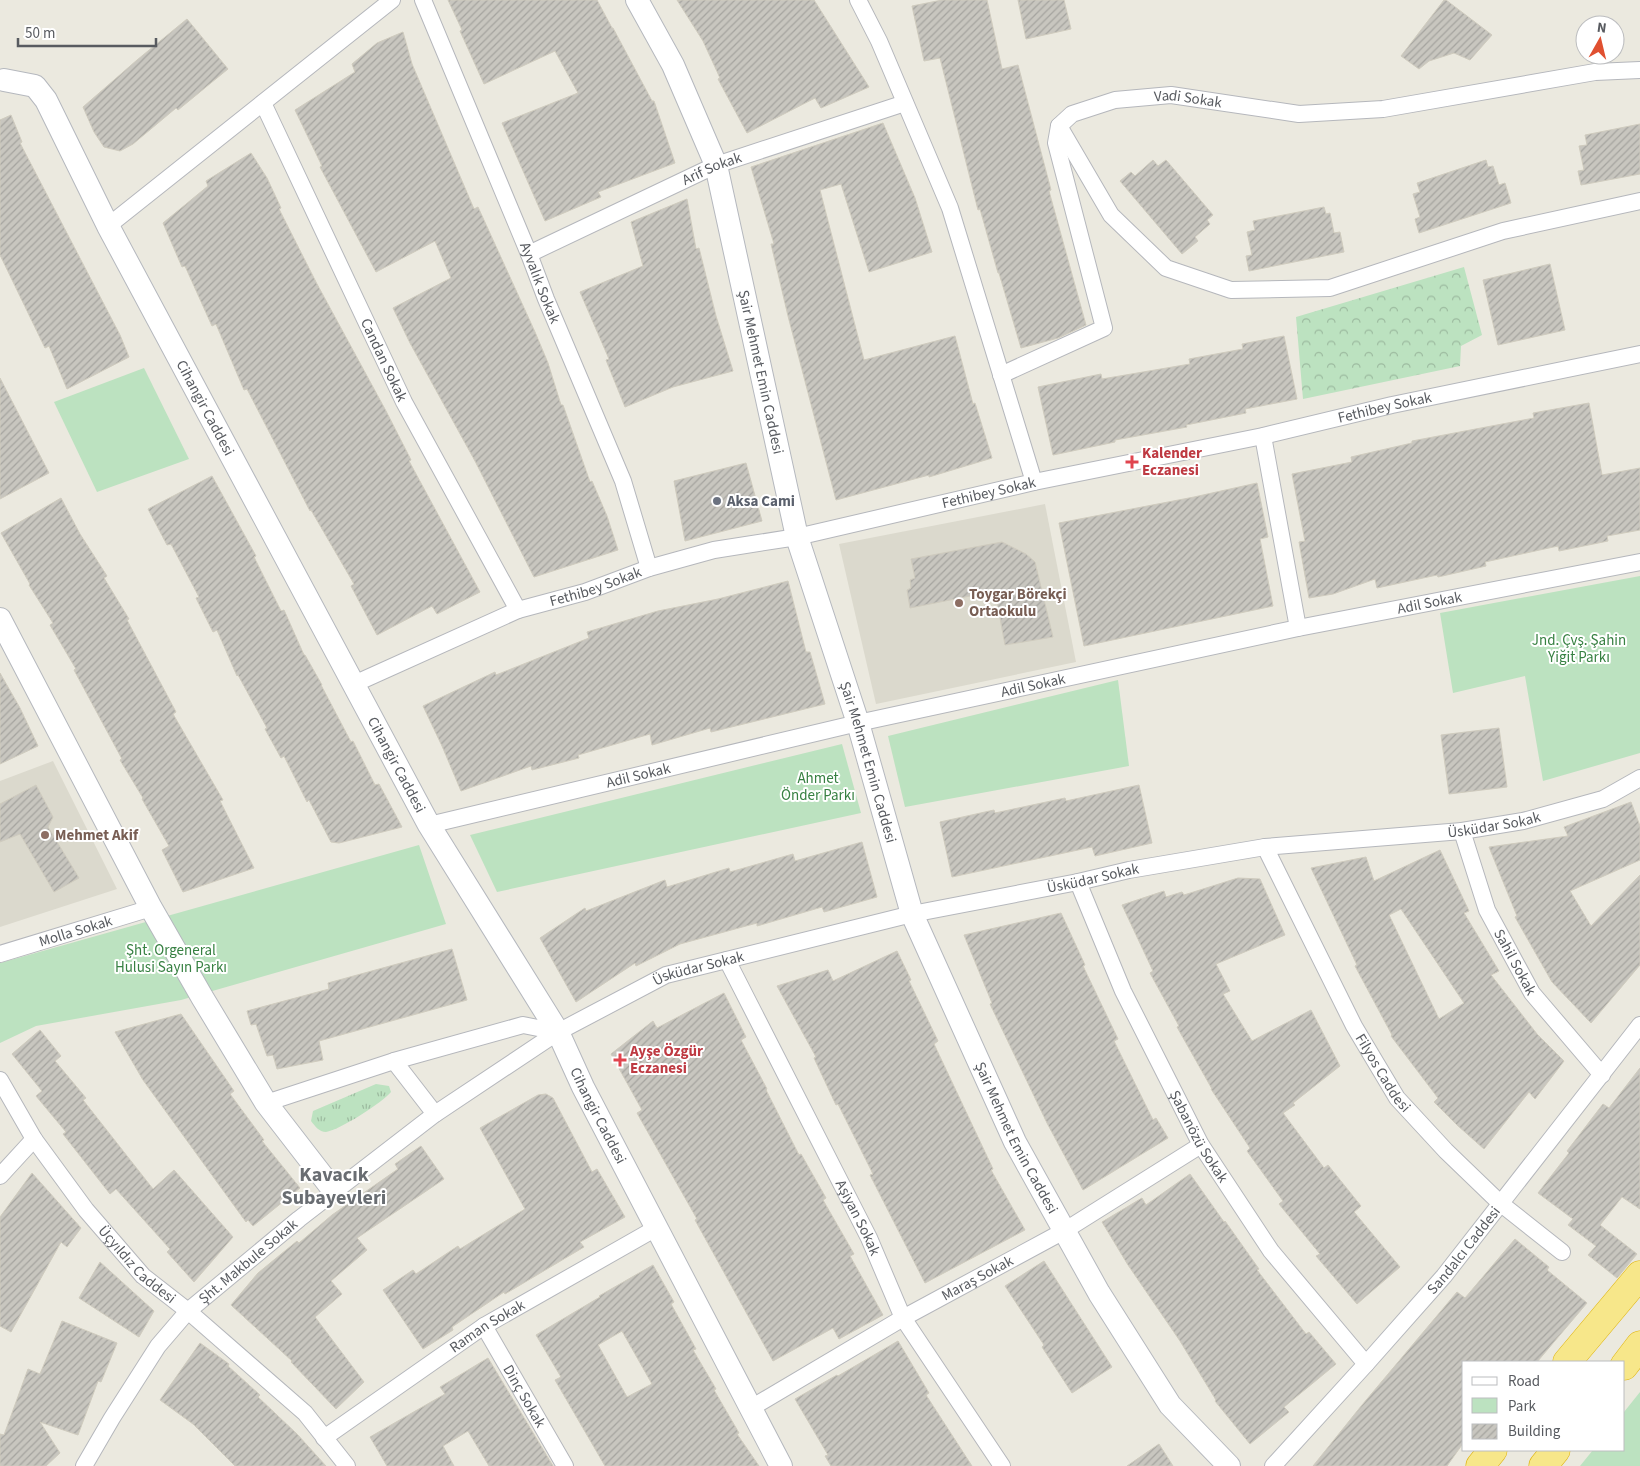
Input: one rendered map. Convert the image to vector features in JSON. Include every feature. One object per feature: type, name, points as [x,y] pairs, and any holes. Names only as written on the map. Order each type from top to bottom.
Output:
[{"type":"highway","points":[[1568,1361],[1640,1275]]},
{"type":"highway","points":[[1625,1365],[1640,1346]]},
{"type":"highway","points":[[1480,1466],[1492,1451]]},
{"type":"highway","points":[[1543,1466],[1555,1451]]},
{"type":"street","points":[[108,226],[392,0]]},
{"type":"street","name":"Ayvalık Sokak","points":[[423,0],[623,481],[649,568]]},
{"type":"street","name":"Şair Mehmet Emin Caddesi","points":[[638,0],[674,65],[716,165],[797,537],[858,723],[912,914],[1015,1142],[1099,1293],[1170,1405],[1229,1466]]},
{"type":"street","points":[[858,0],[879,40],[950,208],[1034,482]]},
{"type":"street","name":"Vadi Sokak","points":[[1059,126],[1072,114],[1116,100],[1171,95],[1298,114],[1382,110],[1585,74],[1640,70]]},
{"type":"street","name":"Cihangir Caddesi","points":[[2,81],[35,86],[46,100],[108,226],[429,825],[558,1032],[583,1087],[658,1227],[781,1466]]},
{"type":"street","name":"Candan Sokak","points":[[263,103],[404,402],[518,610]]},
{"type":"street","name":"Arif Sokak","points":[[529,254],[716,165],[905,103]]},
{"type":"street","points":[[1001,375],[1104,328],[1056,143],[1059,126]]},
{"type":"street","points":[[1059,126],[1111,215],[1166,268],[1231,290],[1330,288],[1503,231],[1640,200]]},
{"type":"street","name":"Fethibey Sokak","points":[[354,684],[518,610],[585,592],[649,568],[714,550],[797,537],[1034,482],[1263,436],[1392,405],[1640,354]]},
{"type":"street","points":[[1263,436],[1298,628]]},
{"type":"street","name":"Adil Sokak","points":[[429,825],[858,723],[1298,628],[1640,562]]},
{"type":"street","points":[[0,619],[152,908],[202,997],[266,1103],[334,1192]]},
{"type":"street","name":"Üsküdar Sokak","points":[[558,1032],[666,975],[912,914],[1078,882],[1129,870],[1265,846],[1462,830],[1523,821],[1603,799],[1640,778]]},
{"type":"street","name":"Sahil Sokak","points":[[1462,830],[1488,910],[1532,993],[1602,1075]]},
{"type":"street","name":"Filyos Caddesi","points":[[1265,846],[1354,1026],[1397,1098],[1446,1151],[1500,1203],[1562,1252]]},
{"type":"street","name":"Şabanözü Sokak","points":[[1078,882],[1123,991],[1201,1145],[1271,1251],[1366,1364]]},
{"type":"street","name":"Molla Sokak","points":[[0,954],[152,908]]},
{"type":"street","name":"Aşiyan Sokak","points":[[727,960],[869,1238],[903,1318],[1002,1466]]},
{"type":"street","points":[[266,1103],[394,1061],[523,1025],[558,1032]]},
{"type":"street","name":"Sandalcı Caddesi","points":[[1272,1466],[1444,1276],[1640,1025]]},
{"type":"street","name":"Şht. Makbule Sokak","points":[[84,1466],[158,1346],[188,1311],[334,1192],[434,1114],[558,1032]]},
{"type":"street","points":[[394,1061],[434,1114]]},
{"type":"street","name":"Üçyıldız Caddesi","points":[[0,1080],[34,1139],[86,1210],[143,1276],[188,1311],[305,1413],[347,1466]]},
{"type":"street","points":[[0,1176],[34,1139]]},
{"type":"street","name":"Maraş Sokak","points":[[751,1408],[903,1318],[1064,1231],[1201,1145]]},
{"type":"street","name":"Raman Sokak","points":[[324,1438],[484,1326],[658,1227]]},
{"type":"street","name":"Dinç Sokak","points":[[484,1326],[565,1466]]},
{"type":"shaded area","name":"Toygar Börekçi Ortaokulu","points":[[1045,504],[1076,662],[876,704],[839,544]]},
{"type":"shaded area","name":"Mehmet Akif","points":[[53,761],[117,889],[0,927],[0,781]]},
{"type":"green space","points":[[1464,267],[1482,335],[1461,346],[1460,366],[1303,399],[1296,317]]},
{"type":"green space","points":[[144,368],[189,459],[97,492],[54,402]]},
{"type":"green space","name":"Jnd. Çvş. Şahin Yiğit Parkı","points":[[1640,576],[1640,753],[1543,781],[1525,676],[1453,693],[1440,613]]},
{"type":"green space","points":[[1118,680],[1129,766],[905,807],[888,736]]},
{"type":"green space","name":"Ahmet Önder Parkı","points":[[842,744],[861,813],[497,892],[470,835]]},
{"type":"green space","name":"Şht. Orgeneral Hulusi Sayın Parkı","points":[[419,845],[446,924],[181,1000],[36,1026],[0,1043],[0,963]]},
{"type":"green space","points":[[376,1084],[389,1086],[391,1092],[351,1121],[324,1132],[319,1130],[311,1121],[313,1111]]},
{"type":"green space","points":[[1640,1392],[1640,1466],[1580,1466],[1592,1451],[1625,1451],[1625,1411]]},
{"type":"building","points":[[448,0],[597,0],[652,101],[654,101],[675,163],[598,192],[601,197],[545,221],[502,123],[578,93],[555,51],[484,84]]},
{"type":"building","points":[[677,0],[814,0],[869,87],[821,108],[815,98],[747,133],[718,79],[720,78],[703,41]]},
{"type":"building","points":[[942,0],[987,0],[1002,69],[1018,65],[1051,190],[1049,191],[1086,325],[1058,338],[1021,348],[980,209],[978,210],[940,58],[924,61],[912,6]]},
{"type":"building","points":[[1018,0],[1064,0],[1071,29],[1026,39]]},
{"type":"building","points":[[1444,0],[1492,35],[1470,60],[1454,53],[1429,61],[1419,69],[1401,56]]},
{"type":"building","points":[[187,19],[228,69],[178,110],[176,108],[133,144],[120,151],[104,147],[94,132],[83,107]]},
{"type":"building","points":[[403,32],[412,64],[474,209],[478,207],[548,363],[561,405],[563,405],[590,482],[592,481],[607,516],[618,550],[534,577],[475,461],[410,343],[393,308],[451,278],[435,241],[376,272],[320,167],[322,166],[295,110],[355,72],[352,64],[377,43]]},
{"type":"building","points":[[11,115],[22,142],[20,143],[120,335],[129,357],[67,389],[49,346],[45,348],[0,255],[0,120]]},
{"type":"building","points":[[883,123],[915,198],[932,252],[869,272],[841,184],[820,190],[864,360],[955,336],[973,404],[975,403],[992,458],[929,477],[929,475],[836,500],[788,316],[771,244],[774,244],[751,167]]},
{"type":"building","points":[[1640,124],[1640,174],[1581,185],[1578,171],[1584,170],[1579,146],[1587,145],[1585,135]]},
{"type":"building","points":[[251,153],[267,178],[281,208],[279,209],[317,284],[386,411],[411,460],[409,461],[480,592],[437,614],[432,606],[377,635],[351,586],[354,584],[310,511],[247,389],[244,390],[216,324],[212,326],[185,266],[182,267],[163,223],[208,186],[206,181]]},
{"type":"building","points":[[1153,160],[1158,166],[1166,160],[1213,215],[1207,220],[1210,224],[1195,237],[1198,241],[1182,254],[1120,181],[1131,172],[1135,176]]},
{"type":"building","points":[[1486,160],[1488,167],[1493,166],[1499,185],[1505,183],[1511,203],[1419,233],[1415,219],[1420,217],[1413,194],[1420,192],[1417,183]]},
{"type":"building","points":[[687,199],[696,249],[699,248],[716,316],[733,371],[673,387],[625,407],[606,360],[609,359],[580,292],[643,266],[631,222]]},
{"type":"building","points":[[1324,207],[1326,214],[1330,213],[1334,233],[1340,232],[1344,252],[1249,271],[1246,256],[1252,255],[1247,232],[1255,230],[1253,221]]},
{"type":"building","points":[[1550,264],[1565,330],[1498,345],[1483,280]]},
{"type":"building","points":[[1284,336],[1297,399],[1245,409],[1246,413],[1186,425],[1187,427],[1115,440],[1115,442],[1053,455],[1038,387],[1101,374],[1102,379],[1190,364],[1189,359],[1243,349],[1242,344]]},
{"type":"building","points":[[0,378],[49,473],[0,499]]},
{"type":"building","points":[[1589,403],[1602,475],[1640,468],[1640,530],[1607,536],[1608,541],[1559,551],[1558,546],[1485,562],[1486,566],[1438,577],[1437,575],[1377,588],[1375,579],[1333,594],[1309,598],[1299,542],[1305,541],[1292,474],[1352,462],[1351,457],[1412,443],[1412,441],[1534,418],[1533,413]]},
{"type":"building","name":"Aksa Cami","points":[[746,463],[762,521],[685,541],[674,481]]},
{"type":"building","points":[[212,476],[256,556],[254,557],[281,611],[284,610],[304,655],[322,685],[351,742],[353,741],[375,785],[379,784],[402,827],[339,843],[331,842],[309,800],[307,802],[284,756],[281,758],[265,729],[267,728],[237,676],[217,630],[213,632],[196,598],[199,597],[171,544],[167,545],[148,509]]},
{"type":"building","points":[[1257,483],[1268,537],[1260,539],[1273,606],[1084,646],[1059,523]]},
{"type":"building","points":[[61,498],[80,534],[107,576],[104,578],[129,619],[127,620],[176,712],[173,714],[223,800],[220,801],[254,868],[183,892],[162,850],[169,846],[120,760],[122,759],[74,670],[76,669],[50,625],[53,623],[29,585],[1,533]]},
{"type":"building","points":[[1002,542],[1026,554],[1035,562],[1053,637],[1005,645],[995,591],[910,608],[907,590],[911,588],[910,580],[915,578],[911,559]]},
{"type":"building","points":[[788,581],[806,652],[810,652],[825,704],[711,732],[710,728],[652,745],[650,734],[578,755],[579,758],[532,770],[531,766],[461,791],[423,706],[495,672],[496,675],[589,638],[587,632],[658,611],[718,599]]},
{"type":"building","points":[[0,673],[20,708],[38,746],[0,764]]},
{"type":"building","points":[[1499,728],[1507,787],[1449,794],[1441,735]]},
{"type":"building","points":[[36,785],[53,817],[48,827],[79,878],[54,892],[20,834],[0,842],[0,804]]},
{"type":"building","points":[[1139,785],[1152,843],[1095,856],[1092,847],[952,877],[940,822],[994,810],[995,813],[1065,798],[1066,801]]},
{"type":"building","points":[[1631,802],[1640,826],[1640,860],[1570,891],[1591,926],[1640,875],[1640,965],[1591,1023],[1552,982],[1515,917],[1517,916],[1489,847],[1568,836],[1564,827]]},
{"type":"building","points":[[862,842],[877,897],[824,912],[822,907],[757,926],[757,923],[680,944],[636,966],[635,963],[576,1002],[540,938],[585,908],[586,911],[665,880],[667,887],[729,868],[730,872],[793,854],[795,861]]},
{"type":"building","points":[[1440,850],[1469,911],[1464,913],[1499,971],[1491,975],[1537,1034],[1564,1061],[1535,1099],[1529,1092],[1484,1149],[1434,1102],[1438,1098],[1391,1036],[1355,966],[1357,965],[1311,868],[1366,857],[1374,881]],"holes":[[[1401,909],[1464,1003],[1439,1019],[1389,915]]]},
{"type":"building","points":[[1238,878],[1260,879],[1285,935],[1216,964],[1230,991],[1223,994],[1252,1041],[1311,1010],[1340,1066],[1283,1113],[1324,1168],[1328,1165],[1361,1206],[1354,1212],[1400,1267],[1357,1304],[1316,1256],[1320,1254],[1279,1204],[1283,1201],[1247,1151],[1250,1148],[1211,1089],[1177,1027],[1179,1026],[1150,973],[1153,971],[1122,905],[1164,891],[1166,897],[1182,892],[1184,895]]},
{"type":"building","points":[[1061,913],[1085,965],[1083,966],[1118,1039],[1114,1041],[1153,1120],[1156,1118],[1168,1138],[1083,1190],[1047,1123],[990,1004],[992,1003],[964,935]]},
{"type":"building","points":[[452,949],[467,1000],[319,1041],[323,1060],[277,1069],[273,1055],[267,1056],[256,1024],[251,1025],[247,1011],[329,989],[328,983]]},
{"type":"building","points":[[897,951],[911,980],[909,981],[938,1041],[934,1044],[993,1169],[991,1170],[1025,1230],[925,1283],[870,1175],[873,1174],[838,1104],[836,1105],[814,1058],[816,1057],[777,986],[828,970],[833,981]]},
{"type":"building","points":[[724,993],[746,1037],[741,1040],[799,1155],[801,1154],[826,1198],[823,1200],[854,1254],[850,1256],[883,1315],[839,1339],[833,1328],[773,1361],[695,1220],[697,1219],[637,1113],[642,1110],[611,1054],[653,1021],[657,1028]]},
{"type":"building","points":[[181,1014],[234,1091],[230,1094],[264,1140],[262,1141],[300,1188],[253,1226],[248,1220],[246,1222],[143,1080],[115,1032]]},
{"type":"building","points":[[40,1030],[61,1056],[55,1061],[86,1098],[83,1100],[153,1189],[174,1170],[233,1237],[194,1282],[167,1252],[170,1249],[116,1189],[110,1194],[63,1134],[66,1132],[36,1096],[42,1091],[12,1054]]},
{"type":"building","points":[[1640,1068],[1640,1209],[1622,1197],[1600,1225],[1637,1254],[1617,1278],[1588,1255],[1596,1246],[1568,1225],[1573,1219],[1538,1193],[1603,1104],[1609,1108]]},
{"type":"building","points":[[546,1094],[553,1098],[592,1172],[597,1169],[625,1217],[580,1242],[584,1247],[505,1294],[504,1292],[452,1327],[453,1330],[423,1349],[383,1290],[413,1270],[416,1274],[458,1246],[460,1249],[525,1209],[480,1128],[538,1095]]},
{"type":"building","points":[[421,1146],[444,1179],[357,1238],[367,1250],[331,1281],[342,1294],[315,1317],[364,1382],[336,1409],[292,1361],[231,1305],[258,1273],[297,1241],[299,1243],[332,1215],[398,1169],[395,1164]]},
{"type":"building","points":[[32,1173],[81,1228],[67,1247],[61,1242],[11,1332],[0,1326],[0,1217]]},
{"type":"building","points":[[1190,1174],[1259,1269],[1257,1270],[1306,1334],[1309,1332],[1336,1364],[1284,1407],[1289,1412],[1250,1444],[1215,1401],[1180,1341],[1128,1265],[1102,1222],[1142,1198],[1146,1205]]},
{"type":"building","points":[[1515,1239],[1549,1267],[1547,1270],[1587,1303],[1538,1361],[1462,1361],[1462,1445],[1447,1466],[1313,1466],[1457,1292],[1465,1298]]},
{"type":"building","points":[[1044,1261],[1112,1367],[1072,1393],[1042,1347],[1044,1345],[1005,1286]]},
{"type":"building","points":[[100,1262],[154,1311],[139,1337],[79,1298]]},
{"type":"building","points":[[653,1265],[674,1302],[671,1304],[696,1349],[693,1350],[716,1389],[714,1390],[739,1433],[737,1434],[759,1466],[605,1466],[555,1380],[561,1377],[536,1335]],"holes":[[[622,1331],[652,1384],[627,1397],[598,1345]]]},
{"type":"building","points":[[62,1321],[117,1343],[101,1382],[98,1381],[78,1435],[40,1422],[60,1453],[46,1466],[0,1466],[0,1434],[4,1435],[28,1369],[40,1374]]},
{"type":"building","points":[[898,1341],[929,1393],[926,1395],[972,1466],[831,1466],[825,1456],[828,1455],[795,1399]]},
{"type":"building","points":[[200,1343],[229,1364],[228,1366],[260,1395],[258,1397],[297,1434],[326,1466],[235,1466],[193,1424],[160,1400]]},
{"type":"building","points":[[488,1358],[553,1466],[489,1466],[468,1431],[443,1446],[454,1466],[387,1466],[370,1437],[445,1394],[440,1387]]},
{"type":"building","points":[[1159,1444],[1173,1466],[1127,1466]]},
{"type":"place","name":"Kalender Eczanesi","points":[[1132,462]]},
{"type":"place","name":"Aksa Cami","points":[[717,501]]},
{"type":"place","name":"Toygar Börekçi Ortaokulu","points":[[959,603]]},
{"type":"place","name":"Mehmet Akif","points":[[45,835]]},
{"type":"place","name":"Ayşe Özgür Eczanesi","points":[[620,1060]]},
{"type":"district","name":"Kavacık Subayevleri","points":[[334,1186]]}]
